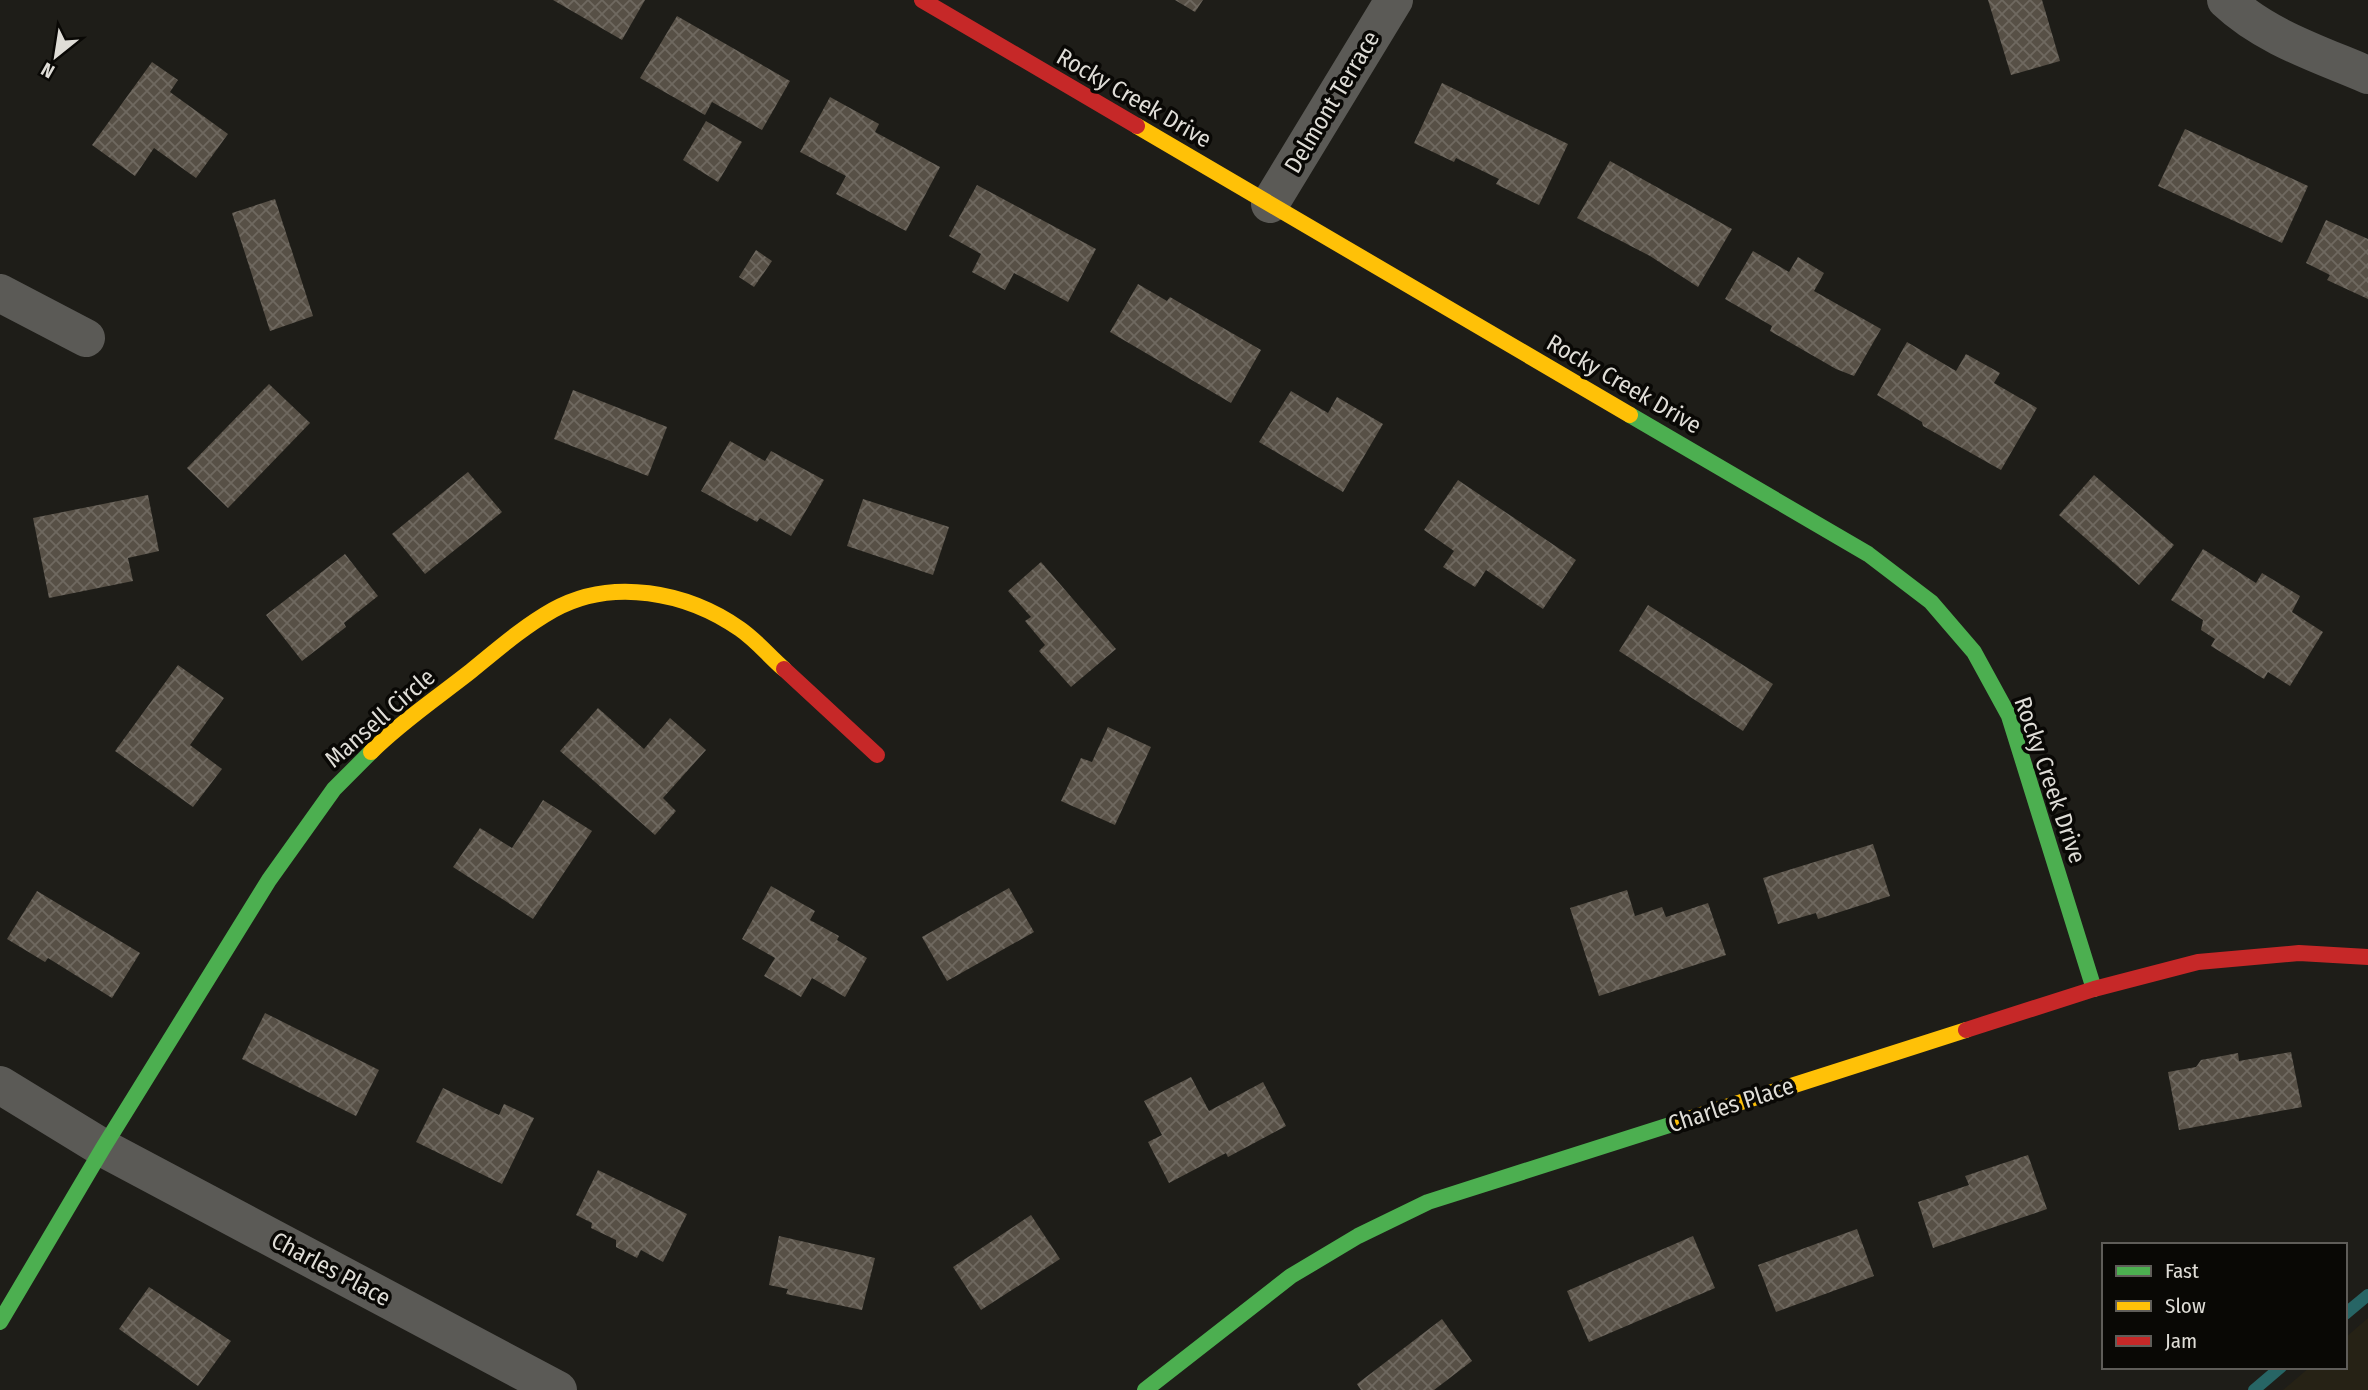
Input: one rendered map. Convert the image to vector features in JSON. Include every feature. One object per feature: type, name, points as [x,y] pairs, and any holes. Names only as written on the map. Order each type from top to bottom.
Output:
[{"type":"street","name":"Rocky Creek Drive","points":[[922,0],[1868,554],[1931,602],[1974,652],[2009,716],[2094,989]]},
{"type":"street","name":"Delmont Terrace","points":[[1270,204],[1394,0]]},
{"type":"street","points":[[2226,0],[2270,33],[2368,75]]},
{"type":"street","points":[[0,293],[86,338]]},
{"type":"street","name":"Mansell Circle","points":[[0,1322],[103,1148],[269,880],[334,789],[379,744],[522,630],[555,609],[587,597],[626,592],[660,594],[698,605],[741,630],[877,755]]},
{"type":"street","name":"Charles Place","points":[[1145,1390],[1291,1276],[1358,1236],[1428,1202],[2094,989],[2198,962],[2299,953],[2368,957]]},
{"type":"street","name":"Charles Place","points":[[0,1085],[103,1148],[558,1390]]},
{"type":"shaded area","points":[[2368,1318],[2368,1390],[2283,1390],[2308,1369],[2347,1369],[2347,1336]]},
{"type":"building","points":[[553,0],[645,0],[622,40]]},
{"type":"building","points":[[1175,0],[1203,0],[1195,12]]},
{"type":"building","points":[[1988,0],[2042,0],[2060,61],[2011,75]]},
{"type":"building","points":[[677,16],[790,81],[762,130],[712,102],[705,115],[640,78]]},
{"type":"building","points":[[152,62],[178,80],[170,92],[228,134],[196,178],[154,148],[135,176],[92,145]]},
{"type":"building","points":[[1442,83],[1568,144],[1539,205],[1496,184],[1499,179],[1456,158],[1454,162],[1414,143]]},
{"type":"building","points":[[830,97],[879,124],[875,132],[940,167],[906,231],[836,194],[846,176],[800,152]]},
{"type":"building","points":[[706,121],[742,142],[718,182],[683,160]]},
{"type":"building","points":[[2185,129],[2308,186],[2282,243],[2158,186]]},
{"type":"building","points":[[1610,161],[1732,229],[1698,287],[1650,256],[1577,218]]},
{"type":"building","points":[[977,185],[1096,249],[1068,302],[1014,273],[1005,290],[972,272],[981,254],[949,236]]},
{"type":"building","points":[[275,199],[313,316],[270,331],[232,213]]},
{"type":"building","points":[[2326,220],[2368,239],[2368,299],[2327,280],[2330,275],[2306,263]]},
{"type":"building","points":[[756,250],[772,261],[754,287],[739,277]]},
{"type":"building","points":[[1753,251],[1789,272],[1798,257],[1824,273],[1814,291],[1881,329],[1854,376],[1836,369],[1770,331],[1772,326],[1725,299]]},
{"type":"building","points":[[1138,284],[1167,301],[1170,297],[1261,350],[1231,403],[1110,332]]},
{"type":"building","points":[[1907,342],[1956,371],[1966,354],[2000,373],[1994,383],[2037,408],[2001,470],[1923,426],[1922,422],[1877,395]]},
{"type":"building","points":[[269,384],[310,423],[228,508],[187,468]]},
{"type":"building","points":[[573,390],[667,427],[648,476],[554,439]]},
{"type":"building","points":[[1291,391],[1328,413],[1337,397],[1383,424],[1343,492],[1259,442]]},
{"type":"building","points":[[730,441],[765,461],[771,451],[824,480],[791,536],[760,518],[757,522],[701,491]]},
{"type":"building","points":[[468,472],[502,512],[425,574],[392,534]]},
{"type":"building","points":[[2094,475],[2174,545],[2139,585],[2059,515]]},
{"type":"building","points":[[1458,480],[1576,560],[1543,609],[1486,570],[1475,587],[1443,567],[1454,551],[1424,530]]},
{"type":"building","points":[[148,495],[159,551],[128,558],[133,581],[49,598],[33,518]]},
{"type":"building","points":[[863,499],[949,527],[933,575],[847,546]]},
{"type":"building","points":[[2203,549],[2256,583],[2262,573],[2300,596],[2292,612],[2323,632],[2290,686],[2268,672],[2264,679],[2211,646],[2215,639],[2201,630],[2203,620],[2171,600]]},
{"type":"building","points":[[345,554],[378,596],[344,623],[346,627],[302,661],[266,615]]},
{"type":"building","points":[[1041,562],[1116,649],[1071,687],[1039,651],[1045,645],[1025,621],[1031,617],[1008,591]]},
{"type":"building","points":[[1648,605],[1773,684],[1743,731],[1619,651]]},
{"type":"building","points":[[178,665],[224,698],[190,745],[222,769],[193,807],[115,751]]},
{"type":"building","points":[[598,708],[644,749],[670,718],[706,750],[663,798],[676,811],[655,835],[560,751]]},
{"type":"building","points":[[1108,727],[1151,747],[1115,825],[1061,801],[1081,758],[1092,762]]},
{"type":"building","points":[[543,800],[592,831],[533,919],[453,867],[480,828],[512,848]]},
{"type":"building","points":[[1873,844],[1890,896],[1818,919],[1816,913],[1778,924],[1763,878]]},
{"type":"building","points":[[771,886],[815,911],[810,920],[839,936],[837,940],[867,958],[845,997],[812,978],[801,997],[764,976],[775,958],[742,939]]},
{"type":"building","points":[[1009,888],[1034,932],[947,981],[922,937]]},
{"type":"building","points":[[1627,890],[1635,916],[1662,907],[1666,917],[1708,903],[1726,955],[1599,996],[1570,908]]},
{"type":"building","points":[[37,891],[140,953],[112,998],[48,958],[45,962],[7,939]]},
{"type":"building","points":[[265,1013],[379,1070],[356,1116],[242,1059]]},
{"type":"building","points":[[2291,1052],[2302,1107],[2179,1130],[2168,1072],[2196,1067],[2201,1060],[2238,1053],[2239,1061]]},
{"type":"building","points":[[1191,1077],[1209,1111],[1263,1082],[1286,1126],[1228,1157],[1226,1153],[1169,1183],[1148,1142],[1162,1135],[1144,1101]]},
{"type":"building","points":[[443,1088],[499,1115],[504,1104],[534,1118],[502,1184],[416,1142]]},
{"type":"building","points":[[2028,1155],[2047,1209],[1933,1248],[1918,1202],[1969,1185],[1965,1176]]},
{"type":"building","points":[[598,1170],[687,1214],[663,1262],[641,1250],[637,1258],[616,1247],[616,1240],[591,1228],[592,1223],[576,1215]]},
{"type":"building","points":[[1031,1215],[1060,1259],[981,1310],[953,1267]]},
{"type":"building","points":[[1857,1229],[1874,1276],[1776,1312],[1758,1265]]},
{"type":"building","points":[[779,1236],[875,1258],[862,1310],[786,1294],[788,1289],[769,1285]]},
{"type":"building","points":[[1693,1236],[1715,1288],[1589,1342],[1567,1291]]},
{"type":"building","points":[[149,1287],[231,1341],[198,1386],[119,1329]]},
{"type":"building","points":[[1442,1319],[1472,1361],[1434,1390],[1361,1390],[1357,1384]]},
{"type":"waterway","points":[[2347,1312],[2368,1295]]},
{"type":"waterway","points":[[2254,1390],[2279,1369]]},
{"type":"traffic: fast","points":[[1630,415],[1868,554],[1931,602],[1974,652],[2009,716],[2094,989]]},
{"type":"traffic: fast","points":[[0,1322],[103,1148],[269,880],[334,789],[371,752]]},
{"type":"traffic: fast","points":[[1145,1390],[1291,1276],[1358,1236],[1428,1202],[1679,1122]]},
{"type":"traffic: slow","points":[[1137,126],[1630,415]]},
{"type":"traffic: slow","points":[[371,752],[407,720],[531,624],[553,610],[600,594],[649,593],[697,606],[740,629],[784,669]]},
{"type":"traffic: slow","points":[[1679,1122],[1966,1030]]},
{"type":"traffic: jam","points":[[922,0],[1137,126]]},
{"type":"traffic: jam","points":[[784,669],[877,755]]},
{"type":"traffic: jam","points":[[1966,1030],[2094,989],[2198,962],[2299,953],[2368,957]]}]
